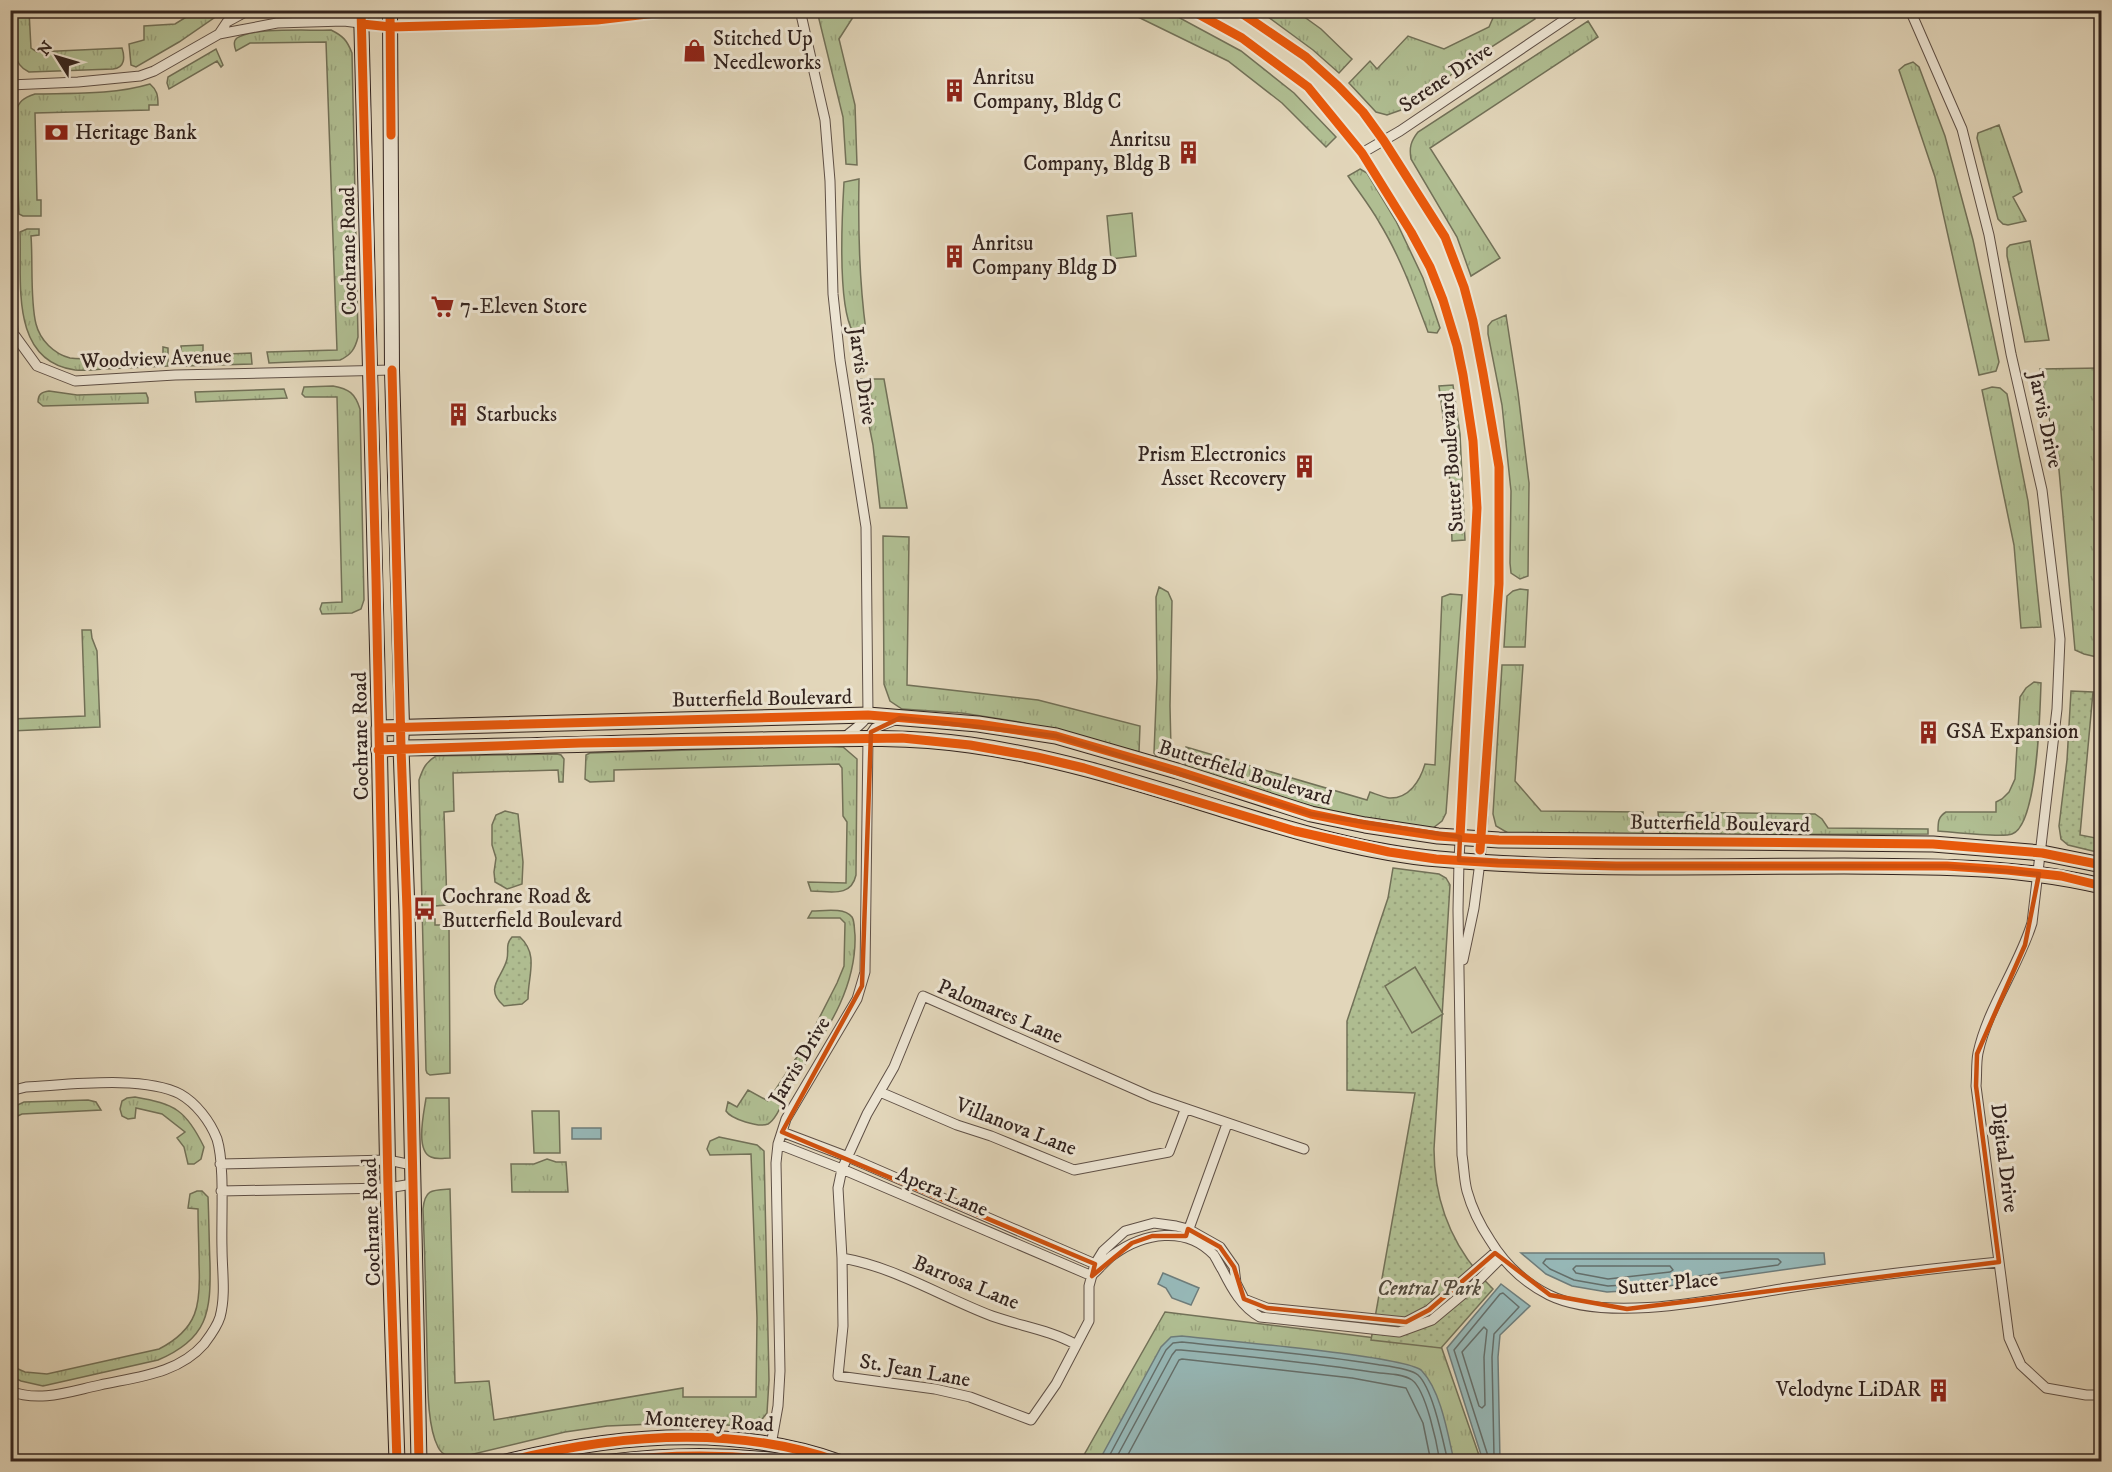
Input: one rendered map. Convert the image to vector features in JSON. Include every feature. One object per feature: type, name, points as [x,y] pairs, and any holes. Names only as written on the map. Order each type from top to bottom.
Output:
[{"type":"main road","name":"Cochrane Road","points":[[390,10],[392,370],[419,1461]]},
{"type":"main road","name":"Cochrane Road","points":[[361,17],[388,1188],[397,1461]]},
{"type":"main road","name":"Butterfield Boulevard","points":[[379,728],[868,715],[900,717],[978,724],[1056,736],[1177,771],[1311,814],[1376,827],[1480,839],[1933,844],[2042,853],[2102,865]]},
{"type":"main road","name":"Butterfield Boulevard","points":[[378,750],[902,738],[970,745],[1037,757],[1095,771],[1295,831],[1389,852],[1480,862],[1616,866],[1947,866],[2061,876],[2102,886]]},
{"type":"main road","name":"Monterey Road","points":[[504,1461],[583,1444],[638,1439],[706,1438],[771,1445],[840,1461]]},
{"type":"main road","name":"Monterey Road","points":[[608,1461],[707,1455],[792,1461]]},
{"type":"street","points":[[219,34],[227,22],[249,10]]},
{"type":"street","points":[[548,22],[558,12],[571,10]]},
{"type":"street","points":[[10,85],[140,76],[154,71],[219,34],[277,23],[344,21],[361,17],[391,27],[548,22],[598,15],[681,10]]},
{"type":"street","name":"Jarvis Drive","points":[[800,10],[825,120],[830,181],[833,294],[840,360],[866,527],[868,715]]},
{"type":"street","name":"Sutter Boulevard","points":[[1191,10],[1242,38],[1308,87],[1362,153],[1412,232],[1430,267],[1457,346],[1473,441],[1477,508],[1460,837]]},
{"type":"street","name":"Sutter Boulevard","points":[[1237,10],[1306,57],[1363,112],[1445,237],[1473,321],[1498,467],[1500,528],[1499,584],[1480,839]]},
{"type":"street","name":"Serene Drive","points":[[1362,153],[1384,141],[1579,10]]},
{"type":"street","name":"Jarvis Drive","points":[[1910,10],[1962,129],[1989,235],[2011,354],[2042,490],[2060,639],[2057,709],[2039,874]]},
{"type":"street","name":"Woodview Avenue","points":[[10,282],[13,333],[37,366],[75,381],[175,375],[392,370]]},
{"type":"street","points":[[844,738],[868,715]]},
{"type":"street","points":[[868,738],[875,728],[900,717]]},
{"type":"street","name":"Jarvis Drive","points":[[771,1445],[778,1406],[780,1371],[776,1163],[778,1144],[786,1119],[839,1031],[862,986],[865,972],[868,738]]},
{"type":"street","name":"Sutter Place","points":[[1460,837],[1458,910],[1462,1155],[1467,1191],[1473,1208],[1499,1255],[1525,1279],[1550,1296],[1578,1304],[1628,1309],[1680,1304],[1879,1274],[1999,1262]]},
{"type":"street","name":"Sutter Place","points":[[1460,975],[1474,908],[1480,862],[1480,839]]},
{"type":"street","name":"Digital Drive","points":[[2039,874],[2032,923],[2025,945],[1999,998],[1977,1054],[1976,1086],[2009,1338],[2020,1365],[2046,1388],[2086,1395],[2102,1395]]},
{"type":"street","name":"Palomares Lane","points":[[842,1169],[867,1114],[894,1067],[923,996],[1090,1071],[1185,1110],[1304,1149]]},
{"type":"street","points":[[10,1091],[26,1088],[140,1083],[169,1089],[189,1100],[203,1115],[217,1140],[220,1164],[223,1292],[221,1309],[210,1337],[194,1354],[180,1364],[165,1370],[53,1395],[28,1396],[10,1391]]},
{"type":"street","name":"Villanova Lane","points":[[880,1092],[957,1125],[991,1136],[1074,1170],[1169,1152],[1185,1110]]},
{"type":"street","points":[[1187,1233],[1227,1124]]},
{"type":"street","name":"Apera Lane","points":[[782,1132],[848,1157],[1095,1264]]},
{"type":"street","name":"Apera Lane","points":[[778,1144],[1092,1276]]},
{"type":"street","points":[[220,1164],[388,1160],[412,1165]]},
{"type":"street","name":"St. Jean Lane","points":[[842,1169],[837,1188],[842,1258],[843,1326],[838,1376],[935,1389],[970,1397],[1031,1420],[1056,1384],[1089,1321],[1089,1286],[1092,1276]]},
{"type":"street","points":[[221,1191],[388,1188],[412,1184]]},
{"type":"street","points":[[1092,1276],[1095,1264],[1103,1251],[1125,1231],[1154,1223],[1187,1233],[1220,1247],[1234,1268],[1236,1283],[1244,1299],[1267,1308],[1406,1322],[1429,1311],[1499,1255]]},
{"type":"street","points":[[1092,1276],[1111,1256],[1132,1243],[1152,1236],[1187,1233]]},
{"type":"street","name":"Barrosa Lane","points":[[842,1258],[867,1263],[992,1316],[1076,1344]]},
{"type":"highlighted area","points":[[900,718],[1056,736],[1311,814],[1460,837],[1459,860],[1616,866],[1947,866],[2039,874],[2025,945],[1977,1054],[1976,1086],[1999,1262],[1627,1309],[1550,1295],[1495,1253],[1429,1310],[1406,1322],[1267,1308],[1244,1299],[1234,1267],[1220,1247],[1188,1229],[1186,1236],[1152,1236],[1132,1243],[1092,1276],[1095,1264],[782,1132],[862,986],[871,732]]},
{"type":"green space","points":[[11,11],[29,11],[31,48],[37,52],[122,48],[124,58],[122,64],[113,69],[29,72],[22,68],[14,54]]},
{"type":"green space","points":[[196,11],[224,11],[179,42],[136,67],[131,65],[129,44],[144,40],[144,26],[175,24]]},
{"type":"green space","points":[[817,11],[857,11],[839,39],[855,105],[857,165],[846,164],[843,117]]},
{"type":"green space","points":[[1118,11],[1167,11],[1241,51],[1294,93],[1336,137],[1326,147],[1282,103],[1228,61],[1138,17]]},
{"type":"green space","points":[[1260,11],[1296,11],[1321,29],[1352,59],[1339,73],[1313,50]]},
{"type":"green space","points":[[1496,11],[1532,11],[1535,19],[1401,110],[1387,115],[1376,112],[1349,83],[1370,61],[1377,69],[1408,36],[1444,49],[1489,27]]},
{"type":"green space","points":[[1588,21],[1598,37],[1430,148],[1500,258],[1471,276],[1457,237],[1411,159],[1412,141],[1418,132]]},
{"type":"green space","points":[[331,30],[344,39],[352,53],[358,337],[352,351],[340,360],[269,363],[267,352],[337,350],[326,42],[250,43],[236,51],[234,42],[237,38],[255,32]]},
{"type":"green space","points":[[216,49],[223,65],[221,67],[217,61],[169,89],[168,77]]},
{"type":"green space","points":[[1913,62],[1919,67],[1945,136],[1973,240],[1999,362],[1996,371],[1979,375],[1935,177],[1899,70]]},
{"type":"green space","points":[[150,84],[157,93],[158,105],[149,105],[149,110],[35,113],[37,200],[41,200],[41,216],[19,214],[15,113],[22,100],[35,94],[107,92]]},
{"type":"green space","points":[[1999,125],[2022,192],[2013,197],[2026,221],[2008,225],[1998,219],[1977,138],[1978,133]]},
{"type":"green space","points":[[1360,169],[1367,173],[1396,221],[1423,278],[1440,328],[1437,333],[1428,332],[1394,248],[1348,176]]},
{"type":"green space","points":[[859,179],[860,255],[866,331],[853,332],[848,319],[843,282],[842,216],[844,182]]},
{"type":"green space","points":[[1132,213],[1136,256],[1111,259],[1107,216]]},
{"type":"green space","points":[[27,229],[39,229],[39,235],[31,236],[33,304],[38,330],[48,346],[64,356],[78,359],[163,355],[163,347],[168,348],[168,366],[75,370],[54,363],[39,352],[29,335],[21,295],[20,232]]},
{"type":"green space","points":[[2030,241],[2049,340],[2025,342],[2007,248],[2010,245]]},
{"type":"green space","points":[[1506,315],[1529,483],[1528,576],[1520,579],[1511,573],[1511,491],[1502,405],[1488,334],[1488,326],[1492,321]]},
{"type":"green space","points":[[203,345],[203,355],[251,353],[252,364],[184,366],[181,346]]},
{"type":"green space","points":[[2102,368],[2101,658],[2075,650],[2059,470],[2040,369]]},
{"type":"green space","points":[[860,379],[884,379],[907,508],[880,508],[873,445]]},
{"type":"green space","points":[[1453,385],[1460,434],[1465,540],[1452,541],[1449,462],[1439,386]]},
{"type":"green space","points":[[333,386],[351,393],[360,409],[364,600],[361,609],[352,613],[322,614],[320,609],[322,603],[342,602],[337,397],[305,397],[302,394],[304,387]]},
{"type":"green space","points":[[1992,387],[2000,388],[2007,394],[2028,501],[2041,627],[2021,628],[2014,545],[1982,390]]},
{"type":"green space","points":[[284,389],[287,398],[196,402],[195,392]]},
{"type":"green space","points":[[49,391],[77,395],[146,393],[148,403],[43,406],[38,402],[39,397],[42,393]]},
{"type":"green space","points":[[883,536],[909,537],[907,685],[1038,700],[1140,726],[1139,752],[1019,722],[962,713],[902,709],[890,701],[884,684]]},
{"type":"green space","points":[[1159,587],[1168,592],[1172,601],[1171,750],[1169,757],[1159,759],[1154,753],[1157,678],[1156,597]]},
{"type":"green space","points":[[1520,589],[1528,590],[1525,647],[1504,647],[1507,596]]},
{"type":"green space","points":[[1450,594],[1462,595],[1446,813],[1442,821],[1433,828],[1344,815],[1261,792],[1185,767],[1186,747],[1367,800],[1370,792],[1389,798],[1402,796],[1413,788],[1425,764],[1435,765],[1442,597]]},
{"type":"green space","points":[[82,630],[91,630],[97,651],[100,727],[11,731],[11,719],[85,716]]},
{"type":"green space","points":[[1502,665],[1523,665],[1515,781],[1541,811],[1643,812],[1643,835],[1508,833],[1496,826],[1493,814]]},
{"type":"green space","points":[[2034,682],[2041,683],[2036,765],[2027,810],[2021,826],[2012,834],[2007,835],[1938,831],[1939,820],[1946,812],[1996,812],[1996,802],[2009,792],[2015,779],[2020,697]]},
{"type":"green space","points":[[2071,691],[2093,692],[2080,835],[2101,839],[2101,853],[2068,845],[2061,839],[2059,826],[2067,760]]},
{"type":"green space","points":[[843,747],[857,759],[856,875],[850,887],[839,892],[811,891],[808,882],[846,883],[847,822],[843,816],[842,768],[839,764],[614,770],[614,781],[590,782],[585,779],[586,755],[590,753]]},
{"type":"green space","points":[[557,754],[564,759],[563,782],[559,782],[558,770],[453,773],[454,811],[444,812],[447,905],[435,906],[435,925],[449,925],[450,1073],[430,1075],[426,1070],[419,780],[422,772],[427,763],[436,756]]},
{"type":"green space","points":[[505,811],[518,814],[523,862],[522,884],[507,889],[495,882],[496,858],[492,845],[492,825],[496,815]]},
{"type":"green space","points":[[1658,812],[1815,814],[1828,828],[1928,829],[1928,834],[1665,835],[1660,834]]},
{"type":"green space","name":"Central Park","points":[[1393,868],[1439,874],[1446,878],[1450,885],[1434,1149],[1435,1169],[1448,1225],[1467,1258],[1493,1289],[1441,1348],[1371,1340],[1415,1093],[1347,1090],[1347,1021],[1388,898]]},
{"type":"green space","points":[[812,911],[839,911],[852,917],[855,935],[850,977],[824,1035],[789,1089],[775,1117],[764,1125],[746,1122],[733,1117],[726,1111],[728,1102],[737,1107],[748,1090],[768,1101],[808,1040],[844,966],[845,923],[840,918],[808,918]]},
{"type":"green space","points":[[512,937],[520,937],[526,944],[531,958],[528,999],[522,1004],[504,1006],[495,994],[495,988],[508,956],[508,945]]},
{"type":"green space","points":[[1415,967],[1443,1014],[1412,1033],[1385,986]]},
{"type":"green space","points":[[135,1097],[170,1106],[185,1117],[204,1147],[201,1159],[194,1164],[188,1164],[184,1147],[177,1138],[185,1132],[162,1114],[136,1108],[135,1118],[128,1119],[122,1116],[120,1109],[122,1101]]},
{"type":"green space","points":[[426,1098],[449,1098],[450,1158],[431,1157],[423,1147],[422,1121]]},
{"type":"green space","points":[[88,1100],[96,1102],[101,1110],[22,1114],[11,1119],[11,1108],[24,1102]]},
{"type":"green space","points":[[532,1111],[559,1111],[560,1153],[534,1153]]},
{"type":"green space","points":[[719,1137],[757,1145],[764,1151],[769,1380],[767,1413],[759,1423],[745,1427],[700,1422],[607,1426],[565,1432],[461,1457],[444,1454],[438,1447],[431,1426],[428,1387],[423,1209],[428,1194],[434,1190],[450,1189],[455,1383],[489,1381],[494,1420],[683,1388],[683,1397],[756,1397],[757,1318],[751,1154],[710,1155],[707,1149],[710,1141]]},
{"type":"green space","points":[[547,1159],[566,1162],[568,1192],[512,1192],[511,1164],[534,1164]]},
{"type":"green space","points":[[202,1191],[208,1197],[209,1296],[203,1322],[197,1333],[187,1343],[158,1360],[43,1386],[11,1376],[11,1366],[25,1372],[47,1374],[159,1349],[182,1333],[198,1304],[198,1209],[188,1208],[190,1194]]},
{"type":"green space","points":[[1165,1312],[1441,1346],[1481,1461],[1080,1462]]},
{"type":"water","points":[[572,1128],[601,1128],[601,1139],[572,1139]]},
{"type":"water","points":[[1521,1253],[1824,1253],[1825,1264],[1640,1290],[1607,1292],[1572,1286],[1546,1274]]},
{"type":"water","points":[[1163,1273],[1199,1288],[1191,1305],[1172,1298],[1166,1288],[1158,1284]]},
{"type":"water","points":[[1501,1284],[1530,1306],[1500,1335],[1498,1357],[1500,1461],[1483,1461],[1447,1348]]},
{"type":"water","points":[[1182,1336],[1349,1354],[1409,1365],[1422,1371],[1434,1390],[1439,1401],[1454,1461],[1099,1461],[1161,1347],[1171,1337]]},
{"type":"cycle path","points":[[361,10],[376,579],[388,1188],[397,1462]]},
{"type":"cycle path","points":[[390,10],[391,135]]},
{"type":"cycle path","points":[[362,24],[391,27],[534,23],[597,20],[681,10]]},
{"type":"cycle path","points":[[1191,10],[1242,38],[1308,87],[1362,153],[1411,232],[1430,267],[1443,300],[1463,375],[1473,441],[1477,508],[1460,837]]},
{"type":"cycle path","points":[[1237,10],[1306,57],[1363,112],[1445,237],[1464,287],[1473,321],[1499,467],[1499,584],[1480,850]]},
{"type":"cycle path","points":[[392,370],[419,1462]]},
{"type":"cycle path","points":[[379,728],[868,715],[978,724],[1056,736],[1177,771],[1311,814],[1438,836],[1499,840],[1933,844],[2042,853],[2102,865]]},
{"type":"cycle path","points":[[378,750],[580,743],[902,738],[970,745],[1037,757],[1084,768],[1295,831],[1389,852],[1436,859],[1616,866],[1947,866],[2061,876],[2102,886]]},
{"type":"cycle path","points":[[504,1462],[587,1445],[673,1438],[716,1438],[758,1442],[800,1450],[840,1462]]},
{"type":"cycle path","points":[[608,1462],[700,1456],[792,1462]]},
{"type":"place","name":"Stitched Up Needleworks","points":[[695,51]]},
{"type":"place","name":"Anritsu Company, Bldg C","points":[[955,90]]},
{"type":"place","name":"Heritage Bank","points":[[57,133]]},
{"type":"place","name":"Anritsu Company, Bldg B","points":[[1189,152]]},
{"type":"place","name":"Anritsu Company Bldg D","points":[[954,256]]},
{"type":"place","name":"7-Eleven Store","points":[[442,307]]},
{"type":"place","name":"Starbucks","points":[[458,415]]},
{"type":"place","name":"Prism Electronics Asset Recovery","points":[[1304,467]]},
{"type":"place","name":"GSA Expansion","points":[[1928,732]]},
{"type":"place","name":"Cochrane Road & Butterfield Boulevard","points":[[424,909]]},
{"type":"place","name":"Velodyne LiDAR","points":[[1939,1390]]}]
